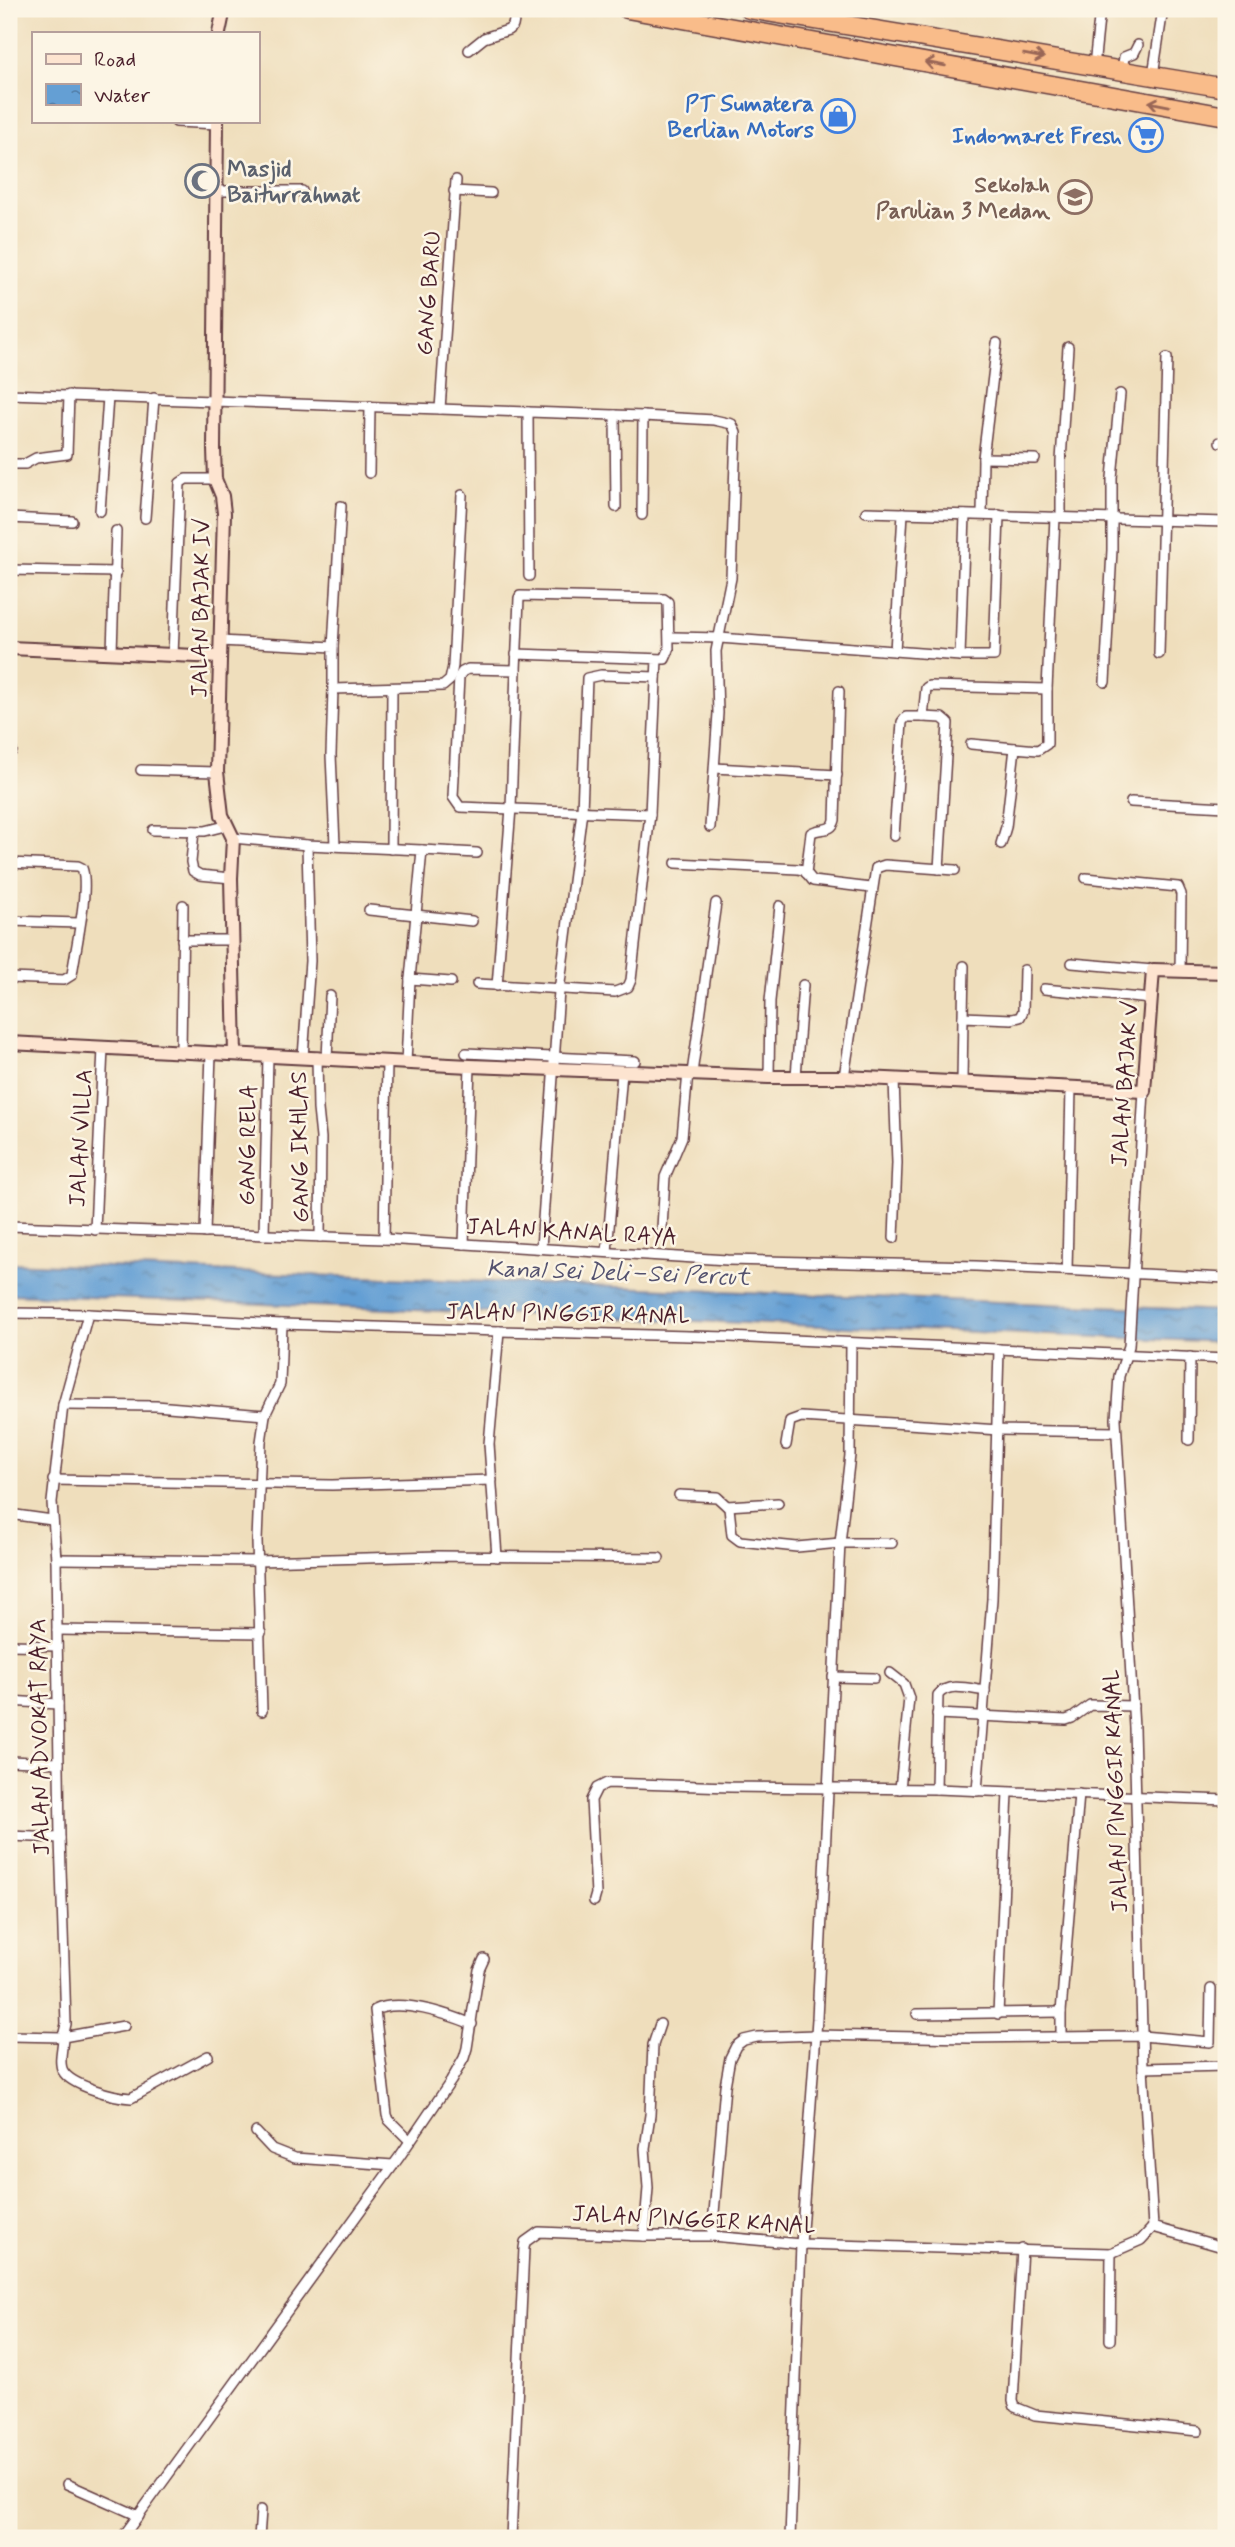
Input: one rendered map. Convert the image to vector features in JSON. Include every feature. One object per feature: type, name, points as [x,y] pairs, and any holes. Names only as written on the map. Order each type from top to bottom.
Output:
[{"type":"highway","points":[[627,9],[1226,116]]},
{"type":"highway","points":[[749,9],[1226,88]]},
{"type":"street","points":[[219,32],[224,9]]},
{"type":"street","points":[[469,51],[484,38],[513,26],[516,9]]},
{"type":"street","points":[[1094,66],[1100,9]]},
{"type":"street","points":[[1153,75],[1163,9]]},
{"type":"street","points":[[1122,70],[1124,57],[1134,53],[1138,45]]},
{"type":"street","points":[[176,122],[217,122]]},
{"type":"street","name":"JALAN BAJAK IV","points":[[217,122],[215,479],[222,496],[224,513],[217,789],[225,826],[233,838]]},
{"type":"street","name":"GANG BARU","points":[[440,409],[456,180]]},
{"type":"street","points":[[218,191],[302,191]]},
{"type":"street","points":[[454,191],[492,193]]},
{"type":"street","points":[[982,514],[983,458],[997,343]]},
{"type":"street","points":[[971,744],[1038,750],[1047,744],[1047,689],[1068,347]]},
{"type":"street","points":[[1159,654],[1167,358]]},
{"type":"street","points":[[9,394],[643,415],[728,422],[735,428],[731,579],[716,658],[718,687],[710,827]]},
{"type":"street","points":[[1105,682],[1114,454],[1120,394]]},
{"type":"street","points":[[9,464],[25,464],[36,458],[67,454],[69,395]]},
{"type":"street","points":[[100,511],[108,397]]},
{"type":"street","points":[[145,518],[154,398]]},
{"type":"street","points":[[369,473],[370,406]]},
{"type":"street","points":[[528,412],[529,576]]},
{"type":"street","points":[[615,415],[616,507]]},
{"type":"street","points":[[642,515],[643,415]]},
{"type":"street","points":[[983,458],[1035,459]]},
{"type":"street","points":[[173,655],[180,483],[186,479],[215,479]]},
{"type":"street","points":[[333,689],[438,688],[447,683],[451,676],[462,495]]},
{"type":"street","points":[[335,845],[331,755],[333,647],[341,506]]},
{"type":"street","points":[[866,512],[1226,522]]},
{"type":"street","points":[[895,651],[903,513]]},
{"type":"street","points":[[960,656],[965,515]]},
{"type":"street","points":[[673,637],[720,638],[960,656],[987,657],[996,654],[999,515]]},
{"type":"street","points":[[9,518],[72,521]]},
{"type":"street","points":[[111,651],[117,531]]},
{"type":"street","points":[[9,570],[116,572]]},
{"type":"street","points":[[497,986],[511,808],[516,654],[519,598],[522,595],[664,599],[669,605],[669,650],[666,658],[516,654]]},
{"type":"street","points":[[220,641],[333,647]]},
{"type":"street","points":[[9,648],[220,657]]},
{"type":"street","points":[[1224,681],[1226,652]]},
{"type":"street","points":[[477,984],[559,991],[615,992],[624,990],[631,984],[650,814],[657,659]]},
{"type":"street","points":[[516,670],[468,669],[461,672],[457,688],[454,754],[453,797],[457,805],[466,808],[650,814]]},
{"type":"street","points":[[541,1248],[559,991],[582,811],[587,677],[656,677]]},
{"type":"street","points":[[923,717],[924,692],[929,686],[1047,689]]},
{"type":"street","points":[[391,849],[393,689]]},
{"type":"street","points":[[806,873],[811,833],[834,825],[839,691]]},
{"type":"street","points":[[894,836],[902,722],[906,717],[942,718],[948,723],[939,869]]},
{"type":"street","points":[[1001,844],[1006,827],[1015,748]]},
{"type":"street","points":[[715,768],[837,775]]},
{"type":"street","points":[[141,770],[217,772]]},
{"type":"street","points":[[1130,802],[1226,807]]},
{"type":"street","points":[[153,830],[212,830],[225,826]]},
{"type":"street","points":[[194,831],[191,862],[193,872],[200,876],[231,878]]},
{"type":"street","points":[[234,1054],[231,878],[233,838],[307,845],[477,853]]},
{"type":"street","points":[[303,1057],[310,961],[307,845]]},
{"type":"street","points":[[406,1063],[410,979],[422,850]]},
{"type":"street","points":[[9,863],[82,868],[84,873],[72,975],[69,978],[9,978]]},
{"type":"street","points":[[676,863],[798,869],[813,881],[871,888]]},
{"type":"street","points":[[844,1077],[874,871],[878,866],[955,870]]},
{"type":"street","points":[[1086,878],[1178,887],[1181,894],[1180,971]]},
{"type":"street","points":[[662,1228],[666,1177],[682,1137],[716,903]]},
{"type":"street","points":[[181,1053],[183,905]]},
{"type":"street","points":[[769,1077],[770,1001],[779,906]]},
{"type":"street","points":[[369,910],[472,921]]},
{"type":"street","points":[[9,921],[79,923]]},
{"type":"street","points":[[182,940],[232,940]]},
{"type":"street","points":[[1072,963],[1153,970]]},
{"type":"street","points":[[962,1083],[964,966]]},
{"type":"street","points":[[963,1017],[1020,1017],[1024,970]]},
{"type":"street","name":"JALAN BAJAK V","points":[[1127,1350],[1153,970],[1226,972]]},
{"type":"street","points":[[410,979],[451,982]]},
{"type":"street","points":[[796,1076],[803,985]]},
{"type":"street","points":[[1044,989],[1151,999]]},
{"type":"street","name":"GANG IKHLAS","points":[[320,1237],[321,1138],[318,1109],[330,996]]},
{"type":"street","points":[[9,1043],[470,1066],[635,1061]]},
{"type":"street","name":"JALAN VILLA","points":[[95,1230],[103,1048]]},
{"type":"street","points":[[205,1233],[211,1053]]},
{"type":"street","points":[[466,1053],[622,1072],[844,1077],[1144,1091]]},
{"type":"street","name":"GANG RELA","points":[[264,1235],[268,1056]]},
{"type":"street","points":[[384,1239],[387,1061]]},
{"type":"street","points":[[464,1244],[470,1066]]},
{"type":"street","points":[[607,1252],[622,1072]]},
{"type":"street","points":[[894,1080],[897,1163],[894,1238]]},
{"type":"street","points":[[1067,1270],[1071,1088]]},
{"type":"street","name":"JALAN KANAL RAYA","points":[[9,1226],[384,1239],[740,1261],[1067,1270],[1134,1277]]},
{"type":"street","points":[[1134,1277],[1226,1278]]},
{"type":"street","name":"JALAN PINGGIR KANAL","points":[[9,1312],[282,1324],[728,1336],[999,1349],[1127,1350],[1226,1359]]},
{"type":"street","name":"JALAN ADVOKAT RAYA","points":[[88,1314],[63,1405],[53,1480],[66,2021],[61,2066],[64,2073],[91,2089],[131,2098],[208,2056]]},
{"type":"street","points":[[262,1711],[258,1561],[261,1442],[265,1416],[280,1384],[282,1324]]},
{"type":"street","points":[[497,1557],[489,1433],[499,1331]]},
{"type":"street","points":[[790,2538],[800,2244],[816,2035],[840,1543],[850,1455],[851,1343]]},
{"type":"street","points":[[977,1791],[992,1599],[999,1430],[999,1349]]},
{"type":"street","name":"JALAN PINGGIR KANAL","points":[[511,2538],[526,2242],[535,2234],[544,2231],[712,2236],[800,2244],[1111,2253],[1141,2240],[1153,2227],[1143,2068],[1133,1706],[1116,1432],[1119,1376],[1127,1350]]},
{"type":"street","points":[[1188,1440],[1190,1357]]},
{"type":"street","points":[[63,1405],[156,1406],[265,1416]]},
{"type":"street","points":[[786,1445],[788,1425],[793,1419],[802,1417],[999,1430],[1116,1432]]},
{"type":"street","points":[[53,1480],[332,1485],[492,1479]]},
{"type":"street","points":[[679,1495],[717,1497],[727,1506],[732,1535],[740,1541],[797,1547],[840,1543],[892,1543]]},
{"type":"street","points":[[727,1506],[778,1503]]},
{"type":"street","points":[[9,1514],[52,1520]]},
{"type":"street","points":[[56,1559],[258,1561],[351,1557],[659,1558]]},
{"type":"street","points":[[57,1630],[261,1633]]},
{"type":"street","points":[[9,1645],[57,1646]]},
{"type":"street","points":[[890,1673],[904,1684],[909,1698],[900,1789]]},
{"type":"street","points":[[833,1677],[874,1678]]},
{"type":"street","points":[[936,1789],[938,1695],[943,1689],[952,1687],[985,1691]]},
{"type":"street","points":[[9,1702],[58,1704]]},
{"type":"street","points":[[937,1714],[1066,1720],[1090,1705],[1133,1706]]},
{"type":"street","points":[[9,1761],[59,1763]]},
{"type":"street","points":[[594,1901],[596,1894],[592,1800],[594,1791],[607,1783],[936,1789],[1226,1800]]},
{"type":"street","points":[[998,2014],[1008,1793]]},
{"type":"street","points":[[1061,2036],[1079,1794]]},
{"type":"street","points":[[9,1836],[60,1838]]},
{"type":"street","points":[[122,2538],[393,2165],[460,2066],[472,2024],[479,1970],[484,1959]]},
{"type":"street","points":[[712,2236],[725,2086],[730,2058],[736,2046],[744,2040],[816,2035],[969,2038],[1142,2036],[1210,2042],[1211,1989]]},
{"type":"street","points":[[410,2141],[387,2115],[375,2010],[385,2007],[424,2009],[472,2024]]},
{"type":"street","points":[[917,2014],[1061,2012]]},
{"type":"street","points":[[644,2236],[648,2189],[645,2148],[650,2115],[653,2045],[660,2024]]},
{"type":"street","points":[[9,2036],[64,2037],[124,2025]]},
{"type":"street","points":[[1143,2068],[1226,2066]]},
{"type":"street","points":[[256,2132],[272,2149],[295,2158],[393,2165]]},
{"type":"street","points":[[1153,2227],[1226,2248]]},
{"type":"street","points":[[1022,2249],[1013,2401],[1015,2407],[1035,2415],[1198,2431]]},
{"type":"street","points":[[1110,2340],[1111,2253]]},
{"type":"street","points":[[67,2484],[139,2516]]},
{"type":"street","points":[[259,2538],[261,2510]]},
{"type":"water","points":[[9,1263],[1226,1311],[1226,1342],[9,1294]]},
{"type":"place","name":"PT Sumatera Berlian Motors","points":[[838,116]]},
{"type":"place","name":"Indomaret Fresh","points":[[1146,135]]},
{"type":"place","name":"Masjid Baiturrahmat","points":[[202,181]]},
{"type":"place","name":"Sekolah Parulian 3 Medan","points":[[1075,197]]},
{"type":"water label","name":"Kanal Sei Deli–Sei Percut","points":[[618,1272]]}]
